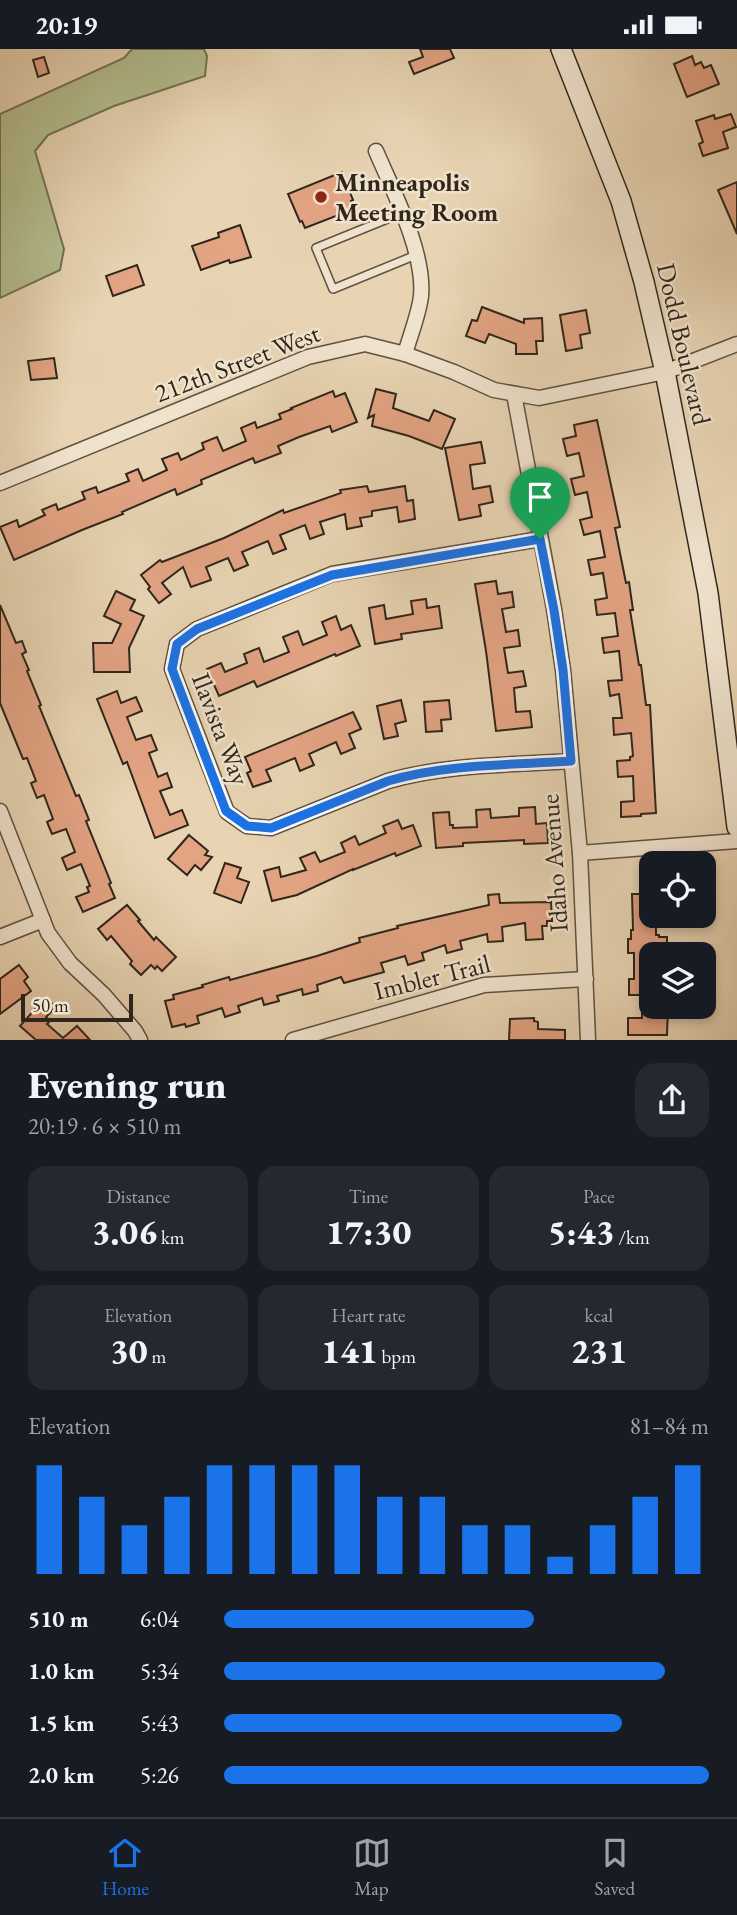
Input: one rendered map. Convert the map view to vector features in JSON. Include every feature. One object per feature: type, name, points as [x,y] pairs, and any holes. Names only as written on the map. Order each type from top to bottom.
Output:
[{"type":"main road","name":"Dodd Boulevard","points":[[561,49],[621,201],[665,372],[710,603],[737,827]]},
{"type":"street","points":[[376,151],[411,236],[419,269],[421,296],[405,354]]},
{"type":"street","name":"212th Street West","points":[[0,483],[308,357],[365,344],[405,354],[494,390],[539,398],[665,372],[737,344]]},
{"type":"street","name":"Idaho Avenue","points":[[514,394],[563,670],[580,853],[588,1040]]},
{"type":"street","name":"Ilavista Way","points":[[540,539],[332,575],[197,629],[177,644],[172,669],[226,811],[247,826],[271,828],[403,776],[452,769],[571,761]]},
{"type":"street","points":[[0,811],[48,933],[70,963],[104,995],[140,1040]]},
{"type":"street","points":[[580,853],[737,841]]},
{"type":"street","points":[[0,937],[43,920]]},
{"type":"street","name":"Imbler Trail","points":[[293,1040],[484,985],[586,979]]},
{"type":"lane","points":[[402,213],[316,248],[333,289],[416,255]]},
{"type":"green space","points":[[132,49],[204,49],[207,56],[205,76],[114,106],[48,135],[35,151],[64,249],[60,270],[0,298],[0,114],[124,58]]},
{"type":"building","points":[[420,49],[450,49],[454,58],[414,74],[409,62],[423,57]]},
{"type":"building","points":[[692,56],[695,65],[701,62],[704,68],[711,65],[719,84],[687,97],[674,64]]},
{"type":"building","points":[[44,57],[49,73],[38,77],[33,60]]},
{"type":"building","points":[[731,114],[736,127],[723,132],[728,148],[703,156],[699,144],[703,142],[696,121],[714,115],[715,119]]},
{"type":"building","name":"Minneapolis Meeting Room","points":[[342,172],[354,209],[305,228],[288,194]]},
{"type":"building","points":[[737,182],[737,234],[718,190]]},
{"type":"building","points":[[240,225],[251,257],[230,263],[229,260],[201,270],[192,246],[219,237],[218,233]]},
{"type":"building","points":[[137,265],[144,285],[113,296],[106,276]]},
{"type":"building","points":[[482,307],[524,323],[524,319],[542,318],[543,341],[536,341],[537,354],[516,354],[516,344],[489,334],[485,343],[466,336],[472,320],[477,321]]},
{"type":"building","points":[[586,310],[590,333],[580,335],[582,348],[566,351],[560,315]]},
{"type":"building","points":[[54,358],[57,378],[31,380],[28,361]]},
{"type":"building","points":[[376,389],[396,394],[393,408],[429,421],[434,410],[455,419],[442,449],[372,426],[374,415],[368,418]]},
{"type":"building","points":[[333,391],[335,397],[345,393],[357,422],[332,432],[330,426],[299,437],[278,446],[281,453],[255,463],[253,458],[201,480],[202,484],[177,495],[175,489],[14,560],[0,527],[17,520],[19,527],[45,515],[42,510],[56,504],[58,510],[85,499],[82,492],[96,487],[98,493],[129,481],[126,474],[138,469],[143,481],[167,470],[162,459],[178,453],[181,460],[204,449],[202,443],[217,437],[223,451],[246,441],[241,428],[255,422],[257,428],[281,419],[279,414]]},
{"type":"building","points":[[597,420],[620,527],[615,528],[626,583],[629,582],[633,610],[630,610],[646,705],[650,705],[656,813],[641,816],[621,817],[621,802],[634,801],[633,776],[618,777],[617,761],[630,760],[633,756],[631,733],[614,735],[613,718],[622,718],[619,694],[610,696],[608,681],[622,680],[619,651],[604,653],[602,638],[618,636],[615,613],[597,615],[595,600],[607,598],[603,573],[591,575],[588,560],[605,557],[600,531],[584,535],[580,520],[592,517],[587,492],[575,495],[571,479],[584,476],[579,453],[567,456],[563,439],[576,436],[574,425]]},
{"type":"building","points":[[481,442],[485,463],[470,465],[473,489],[490,486],[493,502],[479,505],[481,516],[459,520],[445,448]]},
{"type":"building","points":[[367,486],[369,492],[405,486],[407,501],[413,500],[415,519],[399,522],[397,507],[372,511],[372,516],[360,518],[362,526],[347,529],[345,514],[320,522],[324,534],[310,539],[305,525],[280,535],[286,549],[273,554],[268,541],[242,552],[248,565],[234,571],[228,558],[206,567],[211,580],[191,587],[183,567],[162,583],[171,594],[159,603],[141,575],[160,560],[162,562],[224,538],[283,510],[284,513],[341,493],[340,490]]},
{"type":"building","points":[[496,581],[498,594],[512,592],[514,607],[502,609],[506,632],[518,630],[520,646],[504,648],[508,673],[523,671],[526,686],[514,688],[516,712],[530,711],[532,727],[496,731],[475,584]]},
{"type":"building","points":[[116,591],[135,600],[130,610],[144,616],[129,648],[130,672],[94,672],[93,643],[112,643],[121,624],[104,616]]},
{"type":"building","points":[[426,599],[427,608],[439,606],[442,628],[401,634],[402,639],[375,644],[369,608],[384,605],[386,619],[413,614],[411,601]]},
{"type":"building","points":[[0,605],[16,643],[22,641],[26,652],[22,654],[41,705],[39,706],[76,796],[79,795],[89,820],[86,821],[111,883],[109,884],[115,898],[83,912],[76,897],[89,892],[87,887],[90,886],[81,864],[67,870],[62,858],[75,852],[66,829],[52,834],[47,822],[53,819],[44,795],[37,798],[31,783],[36,781],[27,758],[23,759],[0,703]]},
{"type":"building","points":[[336,616],[341,630],[351,625],[360,646],[257,687],[254,681],[219,696],[207,669],[221,663],[225,672],[247,663],[244,654],[259,648],[264,662],[289,652],[283,637],[298,631],[303,645],[327,635],[322,622]]},
{"type":"building","points":[[117,691],[121,703],[136,697],[142,711],[127,717],[136,740],[151,735],[157,750],[149,753],[158,777],[167,773],[172,787],[160,791],[170,815],[182,810],[188,825],[155,838],[127,762],[123,764],[97,699]]},
{"type":"building","points":[[401,700],[406,721],[395,724],[398,736],[384,739],[377,706]]},
{"type":"building","points":[[449,700],[451,719],[441,720],[442,731],[426,732],[424,702]]},
{"type":"building","points":[[353,712],[361,729],[349,734],[355,748],[341,754],[336,742],[309,754],[314,765],[300,771],[295,758],[266,770],[271,781],[253,787],[247,773],[251,771],[245,757]]},
{"type":"building","points":[[535,807],[536,824],[547,823],[548,843],[524,844],[524,840],[463,843],[463,846],[436,848],[433,813],[449,812],[450,825],[453,825],[453,828],[477,827],[476,810],[490,809],[491,818],[519,816],[519,808]]},
{"type":"building","points":[[398,820],[402,829],[413,825],[421,846],[353,869],[297,895],[272,901],[264,871],[279,867],[281,877],[306,870],[300,858],[315,852],[320,862],[345,852],[341,843],[355,836],[359,845],[386,833],[383,826]]},
{"type":"building","points":[[189,835],[208,851],[205,855],[212,857],[201,870],[195,865],[187,875],[168,859]]},
{"type":"building","points":[[225,863],[241,868],[237,878],[249,882],[241,903],[214,893]]},
{"type":"building","points":[[499,894],[500,903],[551,902],[552,921],[547,921],[547,926],[542,926],[543,939],[526,940],[525,923],[502,927],[503,941],[488,942],[487,934],[460,941],[462,949],[447,953],[445,945],[422,953],[424,960],[408,965],[405,956],[381,963],[384,972],[344,983],[341,977],[317,985],[318,991],[303,995],[302,989],[277,996],[279,1001],[264,1005],[262,998],[238,1006],[240,1012],[225,1017],[222,1008],[197,1016],[199,1023],[172,1027],[165,1001],[174,999],[173,995],[229,977],[230,980],[317,956],[360,942],[359,938],[398,928],[397,926],[489,905],[488,895]]},
{"type":"building","points":[[632,894],[639,894],[639,928],[656,928],[656,935],[667,937],[667,942],[639,942],[639,995],[629,995],[629,979],[634,979],[634,953],[628,953],[628,939],[631,939]]},
{"type":"building","points":[[127,905],[154,940],[156,937],[176,957],[162,971],[151,965],[141,975],[111,936],[107,940],[98,929]]},
{"type":"building","points":[[19,965],[28,977],[24,981],[31,991],[0,1014],[0,979]]},
{"type":"building","points":[[45,998],[56,1007],[46,1017],[50,1021],[47,1024],[63,1038],[77,1026],[90,1040],[36,1040],[20,1026]]},
{"type":"building","points":[[534,1018],[534,1021],[538,1022],[538,1029],[565,1030],[565,1040],[509,1040],[510,1019]]},
{"type":"building","points":[[628,1018],[668,1019],[667,1035],[628,1035]]},
{"type":"place","name":"Minneapolis Meeting Room","points":[[321,197]]},
{"type":"route","points":[[540,539],[563,670],[571,761],[452,769],[403,776],[271,828],[247,826],[226,811],[172,669],[177,644],[197,629],[332,575],[540,539]]}]
